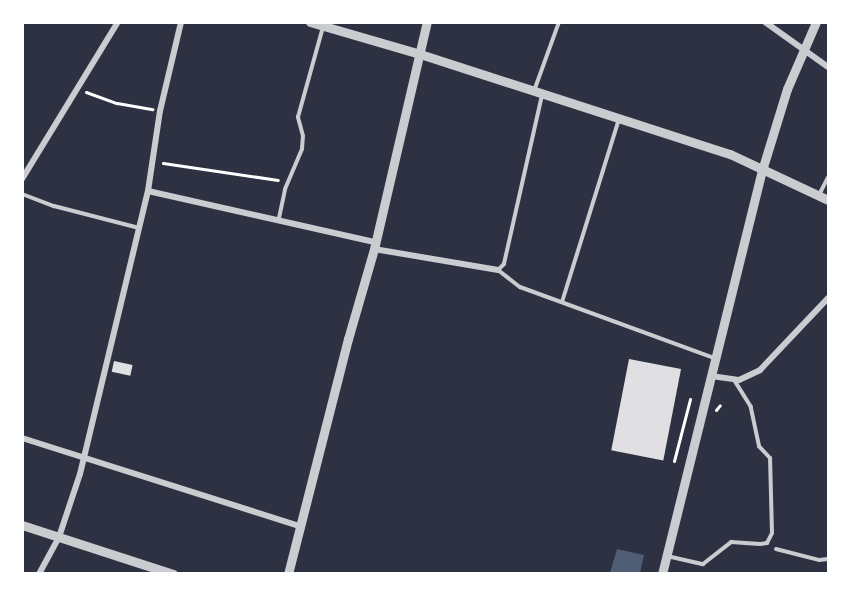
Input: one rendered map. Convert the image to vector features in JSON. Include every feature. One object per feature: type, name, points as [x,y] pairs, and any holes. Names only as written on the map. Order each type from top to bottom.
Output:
[{"type":"street","points":[[22,179],[118,22]]},
{"type":"street","points":[[39,573],[59,537],[83,458],[148,191],[160,111],[181,22]]},
{"type":"street","points":[[310,22],[420,54],[730,154],[763,167],[828,200]]},
{"type":"street","points":[[288,573],[374,245],[427,22]]},
{"type":"street","points":[[765,22],[828,67]]},
{"type":"street","points":[[662,573],[763,167],[787,89],[816,22]]},
{"type":"street","points":[[148,191],[279,218],[374,245],[498,270]]},
{"type":"street","points":[[711,376],[734,380],[752,374],[766,365],[828,298]]},
{"type":"street","points":[[22,438],[300,526]]},
{"type":"street","points":[[22,525],[173,573]]},
{"type":"lane","points":[[559,22],[538,93],[504,264],[498,270],[520,287],[716,359]]},
{"type":"lane","points":[[279,218],[288,182],[302,149],[303,136],[298,117],[323,26]]},
{"type":"lane","points":[[562,302],[619,118]]},
{"type":"lane","points":[[819,195],[828,177]]},
{"type":"lane","points":[[22,194],[54,206],[139,228]]},
{"type":"lane","points":[[667,556],[703,564],[731,542],[767,543],[772,533],[770,458],[759,446],[751,407],[734,380]]},
{"type":"lane","points":[[776,549],[819,560],[828,559]]},
{"type":"path","points":[[79,89],[117,103],[160,111]]},
{"type":"path","points":[[152,161],[288,182]]},
{"type":"path","points":[[674,459],[689,401]]},
{"type":"path","points":[[716,409],[720,405]]},
{"type":"water","points":[[617,549],[644,555],[640,573],[610,573]]},
{"type":"building","points":[[629,359],[681,369],[663,460],[611,450]]},
{"type":"building","points":[[114,361],[133,365],[130,376],[112,372]]}]
